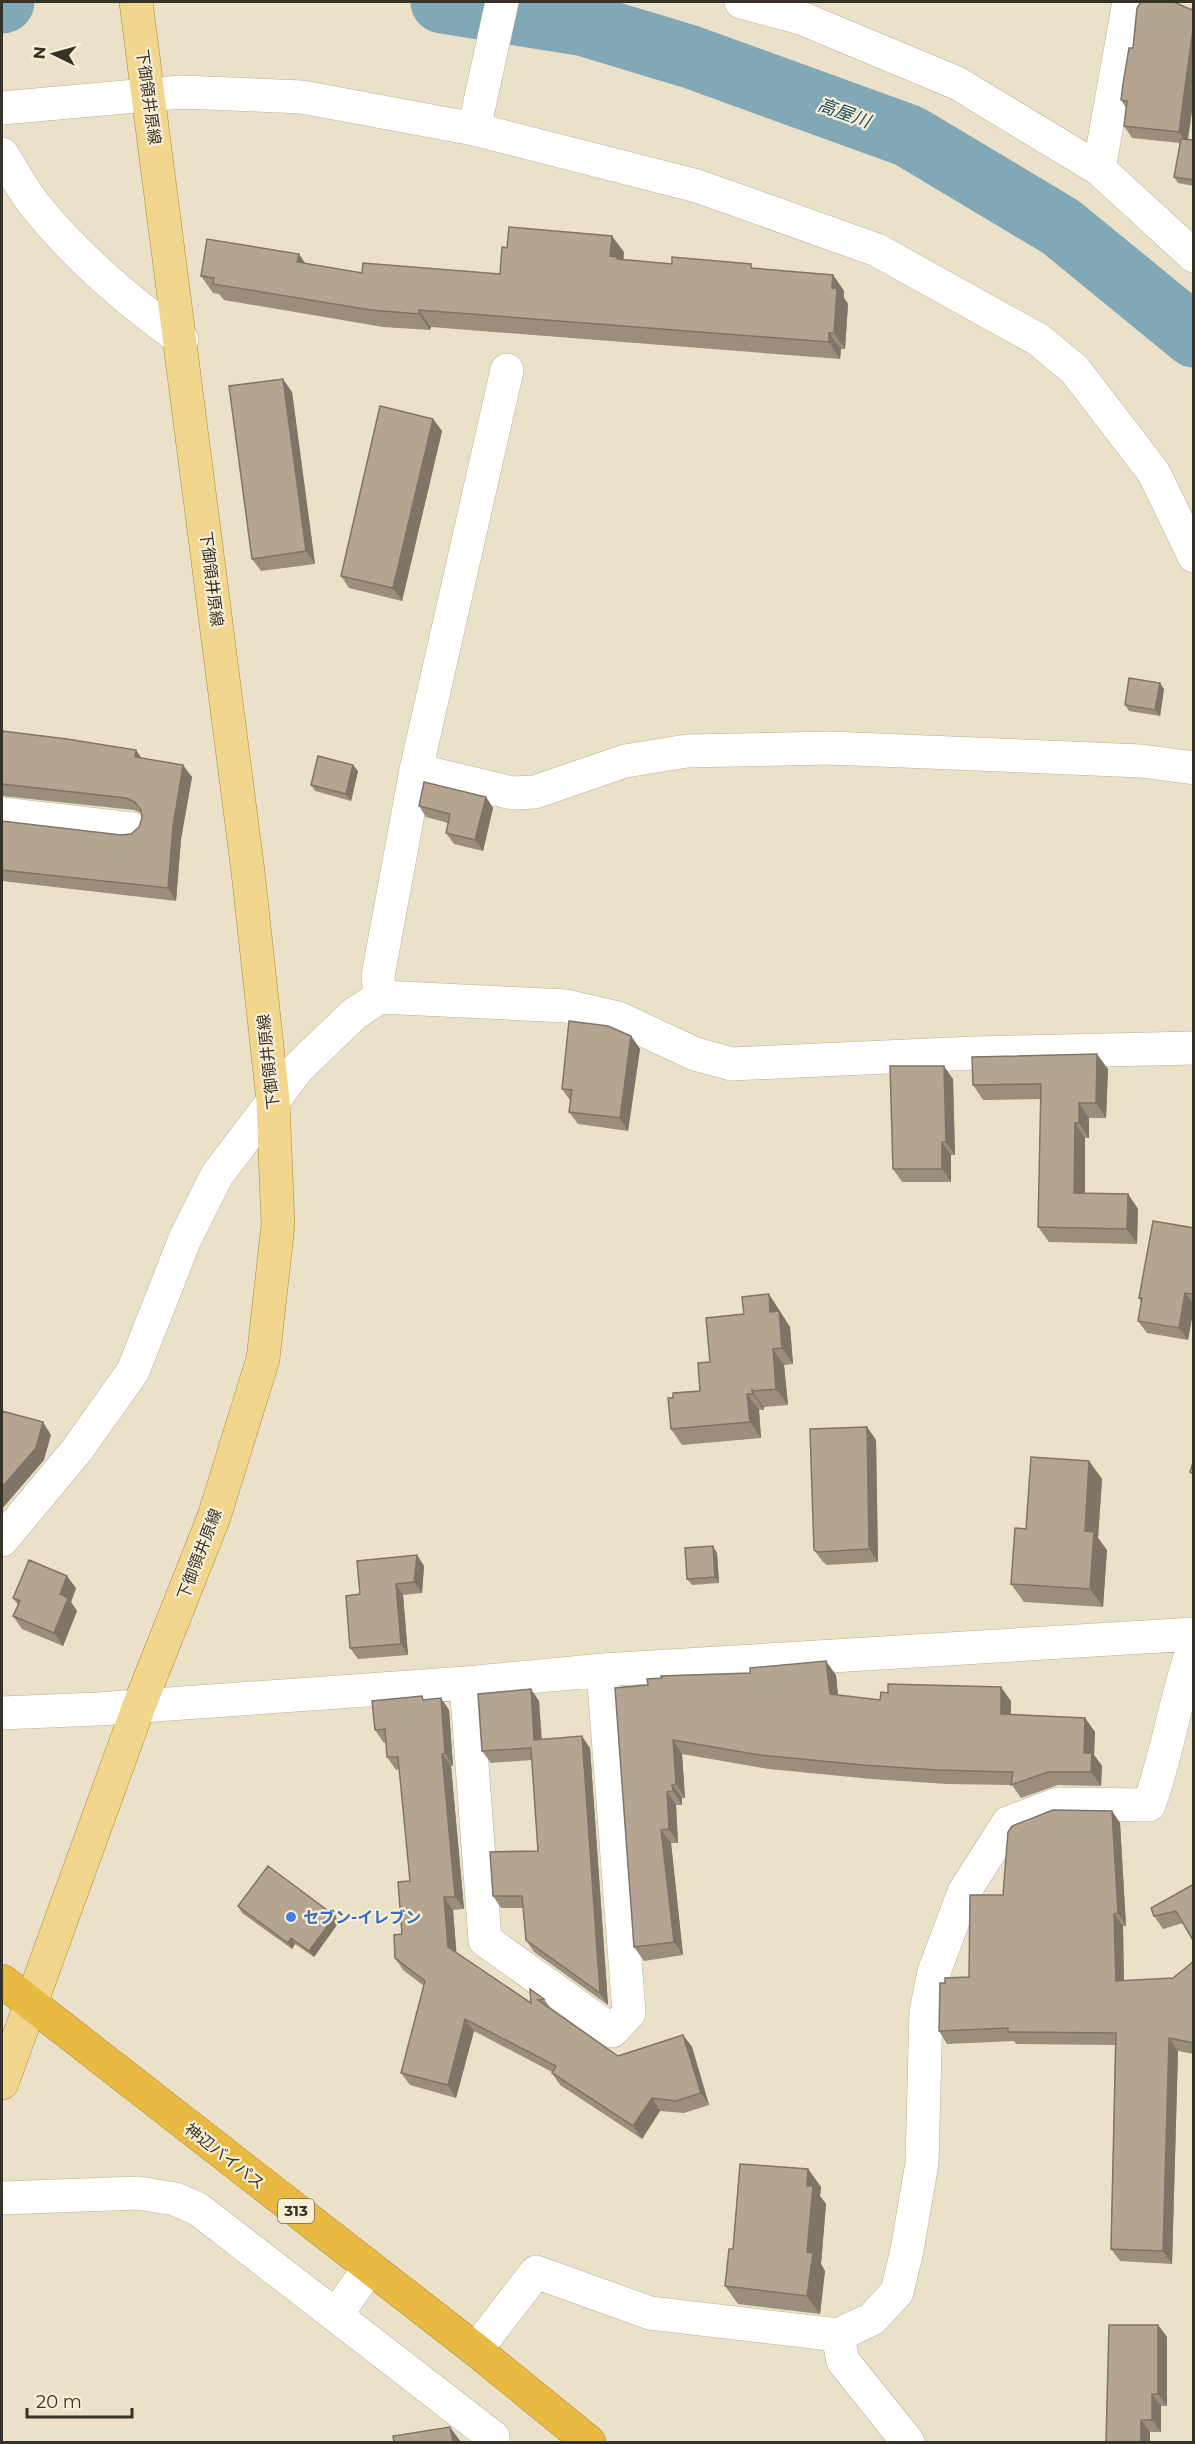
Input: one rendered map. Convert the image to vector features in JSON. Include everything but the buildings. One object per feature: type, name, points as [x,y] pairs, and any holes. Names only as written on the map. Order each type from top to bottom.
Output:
[{"type":"highway","name":"神辺バイパス","points":[[2,1981],[476,2350],[589,2442]]},
{"type":"main road","name":"下御領井原線","points":[[2,2083],[139,1706],[214,1517],[263,1359],[279,1226],[273,1101],[248,872],[182,340],[136,2]]},
{"type":"street","points":[[477,116],[502,2]]},
{"type":"street","points":[[741,2],[801,18],[957,83],[1099,170],[1194,256]]},
{"type":"street","points":[[1099,170],[1129,2]]},
{"type":"street","points":[[2,108],[147,84],[181,92],[302,97],[477,116],[697,186],[877,250],[1030,335],[1075,370],[1154,473],[1194,556]]},
{"type":"street","points":[[2,154],[33,203],[85,262],[139,308],[182,340]]},
{"type":"street","points":[[380,997],[378,976],[416,770],[507,370]]},
{"type":"street","points":[[416,770],[512,793],[534,792],[625,761],[687,751],[854,749],[1141,761],[1194,768]]},
{"type":"street","points":[[2,814],[132,829]]},
{"type":"street","points":[[2,1540],[78,1450],[133,1371],[185,1239],[217,1175],[299,1067],[354,1014],[380,997],[566,1006],[618,1018],[695,1054],[732,1064],[974,1053],[1194,1048]]},
{"type":"street","points":[[2,1713],[139,1706],[466,1683],[603,1670],[1194,1634]]},
{"type":"street","points":[[476,2350],[536,2272],[650,2313],[838,2335],[872,2319],[897,2292],[907,2250],[922,2163],[926,2011],[934,1972],[964,1892],[1008,1823],[1058,1804],[1149,1805],[1158,1782],[1180,1685],[1194,1646]]},
{"type":"street","points":[[466,1683],[485,1940],[612,2031],[629,2013],[603,1670]]},
{"type":"street","points":[[2,2198],[138,2193],[175,2199],[198,2209],[337,2314],[493,2437],[493,2442]]},
{"type":"street","points":[[337,2314],[369,2268]]},
{"type":"street","points":[[838,2335],[843,2361],[908,2442]]},
{"type":"waterway","name":"高屋川","points":[[442,2],[585,25],[691,57],[909,136],[1061,227],[1194,336]]},
{"type":"place","name":"セブン-イレブン","points":[[291,1917]]}]
